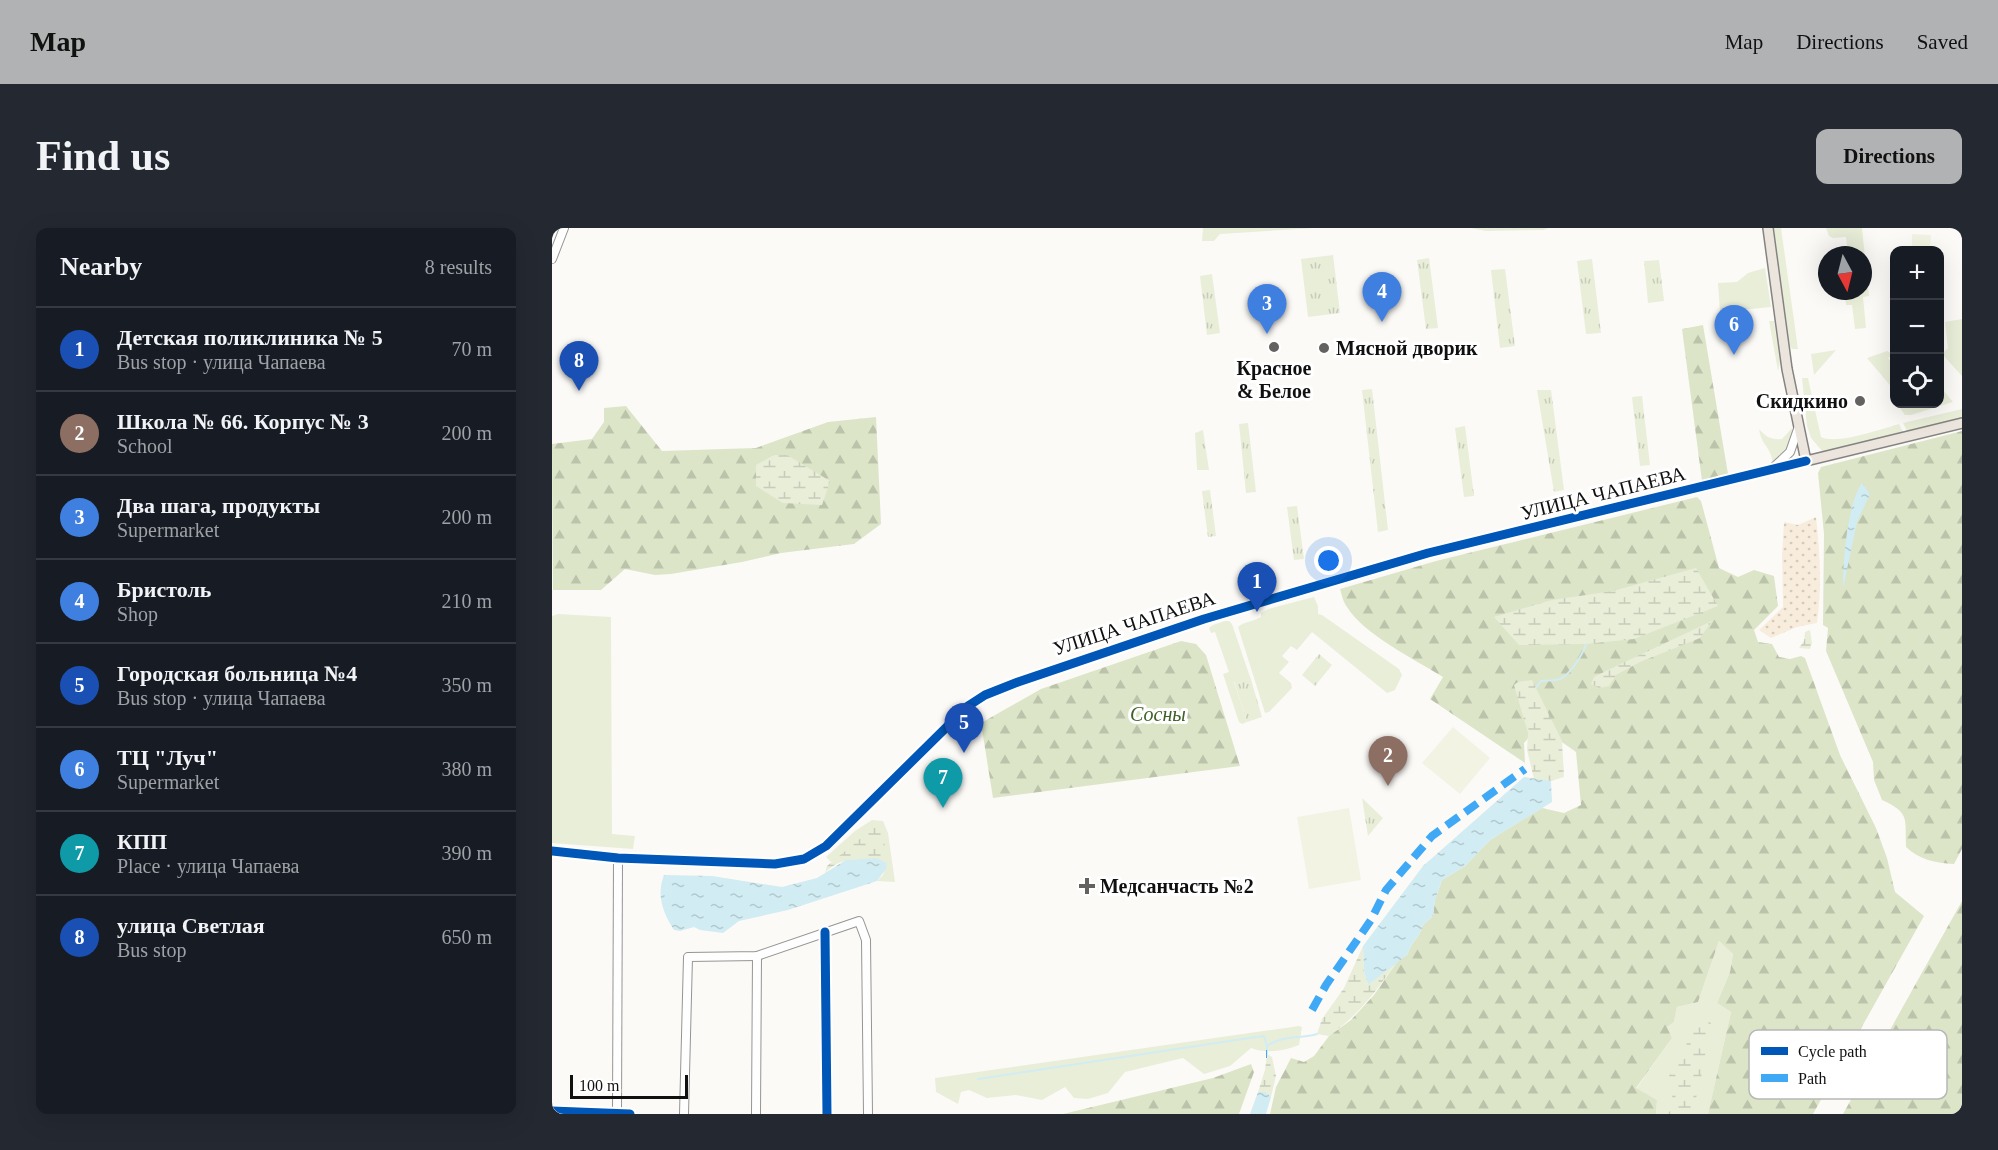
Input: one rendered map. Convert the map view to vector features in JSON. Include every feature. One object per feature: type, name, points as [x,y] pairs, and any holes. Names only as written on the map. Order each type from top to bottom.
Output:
[{"type":"main road","points":[[1768,228],[1784,353],[1806,462]]},
{"type":"main road","name":"УЛИЦА ЧАПАЕВА","points":[[1806,462],[1962,423]]},
{"type":"street","points":[[552,259],[564,228]]},
{"type":"street","points":[[1770,471],[1790,453],[1798,429]]},
{"type":"street","name":"УЛИЦА ЧАПАЕВА","points":[[552,851],[618,858],[775,864],[804,860],[826,846],[955,717],[985,695],[1035,675],[1204,618],[1418,556],[1806,462]]},
{"type":"street","points":[[617,1114],[618,858]]},
{"type":"street","points":[[684,1114],[688,957],[757,956],[859,921],[866,940],[868,1114]]},
{"type":"street","points":[[825,932],[827,1114]]},
{"type":"street","points":[[756,1114],[757,956]]},
{"type":"street","points":[[552,1111],[630,1114]]},
{"type":"green space","points":[[1203,228],[1315,228],[1220,234],[1214,241],[1202,241]]},
{"type":"green space","points":[[1471,228],[1549,228],[1486,231]]},
{"type":"green space","points":[[1774,228],[1781,228],[1798,349],[1792,349],[1790,346]]},
{"type":"green space","points":[[1826,228],[1862,228],[1864,246],[1847,246],[1846,237],[1829,236]]},
{"type":"green space","points":[[1912,234],[1931,235],[1930,246],[1912,246]]},
{"type":"green space","points":[[1333,255],[1340,313],[1308,317],[1301,259]]},
{"type":"green space","points":[[1429,258],[1438,328],[1426,329],[1417,260]]},
{"type":"green space","points":[[1592,259],[1601,333],[1586,334],[1577,261]]},
{"type":"green space","points":[[1659,260],[1664,301],[1648,303],[1644,261]]},
{"type":"green space","points":[[1765,268],[1771,307],[1720,312],[1718,283],[1737,282],[1748,273]]},
{"type":"green space","points":[[1505,269],[1515,346],[1500,348],[1491,270]]},
{"type":"green space","points":[[1212,274],[1220,333],[1207,335],[1200,276]]},
{"type":"green space","points":[[1845,300],[1863,300],[1866,328],[1855,329],[1852,305],[1846,305]]},
{"type":"green space","points":[[1962,319],[1962,376],[1944,356],[1944,352],[1948,348],[1945,322]]},
{"type":"green space","points":[[1769,321],[1774,321],[1780,361],[1778,371]]},
{"type":"green space","points":[[1703,325],[1728,474],[1702,481],[1682,329]]},
{"type":"green space","points":[[1836,350],[1814,375],[1811,354]]},
{"type":"green space","points":[[1887,351],[1890,352],[1888,358],[1890,385],[1867,358]]},
{"type":"green space","points":[[1802,378],[1808,378],[1821,437],[1848,438],[1899,424],[1904,434],[1838,451],[1823,452],[1811,438],[1807,426]]},
{"type":"green space","points":[[1372,389],[1388,530],[1378,532],[1362,390]]},
{"type":"green space","points":[[1537,390],[1551,390],[1564,490],[1554,492]]},
{"type":"green space","points":[[1944,391],[1953,402],[1944,405]]},
{"type":"green space","points":[[1642,396],[1650,465],[1640,466],[1632,397]]},
{"type":"green space","points":[[626,406],[662,451],[756,448],[828,422],[876,417],[881,524],[854,544],[781,553],[671,574],[655,575],[625,569],[601,590],[553,590],[552,444],[592,439],[604,422],[604,408]]},
{"type":"green space","points":[[1900,408],[1934,408],[1911,415],[1905,415]]},
{"type":"green space","points":[[1903,408],[1919,408],[1911,415]]},
{"type":"green space","points":[[1962,409],[1962,420],[1908,433],[1903,423]]},
{"type":"green space","points":[[1248,423],[1256,492],[1246,493],[1239,424]]},
{"type":"green space","points":[[1465,426],[1474,496],[1464,497],[1455,428]]},
{"type":"green space","points":[[1792,428],[1788,448],[1773,463],[1759,429],[1769,437],[1782,439]]},
{"type":"green space","points":[[1203,430],[1209,470],[1197,470],[1195,433]]},
{"type":"green space","points":[[1962,431],[1962,849],[1954,864],[1928,860],[1906,847],[1904,818],[1902,813],[1882,800],[1874,780],[1873,762],[1826,651],[1828,628],[1823,625],[1824,534],[1818,473],[1821,467]]},
{"type":"green space","points":[[774,455],[787,455],[830,481],[822,505],[783,503],[756,486],[756,465]]},
{"type":"green space","points":[[1210,490],[1216,536],[1208,537],[1202,491]]},
{"type":"green space","points":[[1697,497],[1701,501],[1719,568],[1738,577],[1754,570],[1774,576],[1778,606],[1754,630],[1758,642],[1772,644],[1779,657],[1790,659],[1801,656],[1805,658],[1840,755],[1876,828],[1887,858],[1895,892],[1924,916],[1860,1030],[1749,1030],[1749,1099],[1821,1099],[1813,1114],[1708,1114],[1731,1012],[1717,1003],[1730,972],[1733,954],[1719,941],[1698,1002],[1677,1007],[1674,1022],[1667,1027],[1672,1038],[1636,1088],[1657,1100],[1656,1114],[1270,1114],[1276,1087],[1291,1058],[1304,1062],[1314,1056],[1329,1036],[1351,1020],[1374,995],[1399,959],[1407,955],[1423,925],[1433,916],[1435,900],[1442,880],[1465,866],[1490,840],[1542,808],[1564,813],[1581,805],[1576,752],[1539,726],[1524,743],[1525,763],[1430,699],[1443,677],[1391,646],[1365,627],[1346,605],[1340,589],[1436,561]]},
{"type":"green space","points":[[1297,506],[1304,559],[1294,560],[1287,507]]},
{"type":"green space","points":[[1696,568],[1718,606],[1634,639],[1586,644],[1519,645],[1494,617],[1552,600],[1613,591]]},
{"type":"green space","points":[[1314,597],[1318,606],[1318,614],[1399,669],[1402,675],[1395,690],[1387,693],[1312,632],[1297,650],[1291,646],[1282,656],[1289,662],[1279,673],[1291,683],[1292,688],[1269,712],[1265,713],[1238,627],[1261,617],[1261,613],[1268,609]]},
{"type":"green space","points":[[558,614],[611,617],[612,834],[635,836],[633,849],[552,843],[552,616]]},
{"type":"green space","points":[[1225,621],[1232,624],[1250,677],[1234,682],[1247,722],[1242,724],[1239,722],[1223,674],[1229,672],[1215,632],[1211,633],[1209,628]]},
{"type":"green space","points":[[1712,621],[1700,638],[1640,662],[1616,675],[1609,686],[1599,688],[1591,684],[1594,677]]},
{"type":"green space","points":[[1810,630],[1812,643],[1810,649],[1799,648],[1804,641],[1805,632]]},
{"type":"green space","name":"Сосны","points":[[1181,641],[1196,644],[1206,655],[1240,766],[993,798],[981,723],[1041,689]]},
{"type":"green space","points":[[1319,654],[1332,665],[1315,686],[1302,675]]},
{"type":"green space","points":[[1250,676],[1262,717],[1247,722],[1234,681]]},
{"type":"green space","points":[[1532,680],[1562,741],[1564,777],[1551,781],[1534,779],[1527,750],[1528,733],[1514,685],[1518,682]]},
{"type":"green space","points":[[1453,727],[1490,758],[1460,794],[1422,763]]},
{"type":"green space","points":[[1362,798],[1383,818],[1368,836]]},
{"type":"green space","points":[[1349,808],[1361,880],[1309,889],[1297,817]]},
{"type":"green space","points":[[872,820],[883,821],[888,833],[895,882],[877,881],[883,875],[887,863],[844,856],[831,862],[826,857],[855,831]]},
{"type":"green space","points":[[871,825],[877,825],[883,830],[887,863],[882,860],[844,861],[825,873],[827,866],[861,838]]},
{"type":"green space","points":[[1962,901],[1962,1114],[1843,1114],[1851,1099],[1947,1099],[1947,1030],[1890,1030]]},
{"type":"green space","points":[[1719,941],[1733,954],[1730,972],[1717,1003],[1731,1012],[1708,1114],[1656,1114],[1657,1100],[1636,1089],[1672,1038],[1667,1027],[1674,1022],[1677,1007],[1698,1002]]},
{"type":"green space","points":[[1363,946],[1364,971],[1368,985],[1399,959],[1350,1019],[1329,1036],[1317,1034],[1322,1019],[1344,988]]},
{"type":"green space","points":[[1703,1017],[1711,1023],[1693,1107],[1688,1114],[1668,1114],[1673,1101],[1669,1076],[1686,1046],[1692,1022]]},
{"type":"green space","points":[[1302,1027],[1299,1045],[1269,1051],[1251,1048],[1230,1066],[1204,1074],[1183,1058],[1125,1072],[1108,1093],[1088,1099],[1074,1098],[1065,1087],[1042,1100],[1016,1095],[987,1098],[969,1090],[961,1092],[958,1104],[936,1092],[935,1078]]},
{"type":"green space","points":[[1267,1054],[1272,1057],[1276,1076],[1271,1097],[1266,1092],[1258,1092]]},
{"type":"green space","points":[[1251,1064],[1254,1072],[1239,1114],[1063,1114],[1213,1078]]},
{"type":"sand","points":[[1816,517],[1820,570],[1817,623],[1797,627],[1771,638],[1759,630],[1783,607],[1784,522],[1798,525]]},
{"type":"water","points":[[1862,483],[1870,494],[1857,522],[1843,588],[1849,519]]},
{"type":"water","points":[[1524,777],[1551,781],[1552,802],[1490,840],[1465,866],[1442,880],[1435,900],[1433,916],[1423,925],[1407,955],[1368,985],[1364,971],[1363,946],[1423,866]]},
{"type":"water","points":[[876,858],[887,863],[886,869],[877,881],[788,910],[739,921],[723,933],[694,927],[680,931],[674,930],[662,904],[661,890],[664,875],[712,876],[782,887],[817,878],[846,860]]},
{"type":"water","points":[[1258,1092],[1266,1092],[1271,1097],[1266,1114],[1250,1114]]},
{"type":"waterway","points":[[1536,688],[1541,681],[1558,680],[1564,677],[1572,669],[1586,644]]},
{"type":"waterway","points":[[1267,1054],[1267,1046],[1273,1043],[1317,1034]]},
{"type":"waterway","points":[[978,1079],[1264,1036],[1267,1046]]},
{"type":"marked path","points":[[1312,1010],[1326,985],[1371,920],[1386,890],[1432,836],[1525,769]]},
{"type":"cycle path","points":[[552,851],[618,858],[775,864],[804,859],[826,846],[968,706],[985,695],[1204,619],[1428,553],[1806,461]]},
{"type":"cycle path","points":[[825,932],[827,1114]]},
{"type":"cycle path","points":[[552,1111],[630,1114]]},
{"type":"place","name":"Бристоль","points":[[1382,322]]},
{"type":"place","name":"Два шага, продукты","points":[[1267,334]]},
{"type":"place","name":"Красное & Белое","points":[[1274,347]]},
{"type":"place","name":"Мясной дворик","points":[[1324,348]]},
{"type":"place","name":"ТЦ \"Луч\"","points":[[1734,355]]},
{"type":"place","name":"улица Светлая","points":[[579,391]]},
{"type":"place","name":"Скидкино","points":[[1860,401]]},
{"type":"place","name":"Детская поликлиника № 5","points":[[1257,612]]},
{"type":"place","name":"Городская больница №4","points":[[964,753]]},
{"type":"place","name":"Школа № 66. Корпус № 3","points":[[1388,786]]},
{"type":"place","name":"КПП","points":[[943,808]]},
{"type":"place","name":"Медсанчасть №2","points":[[1087,886]]}]
